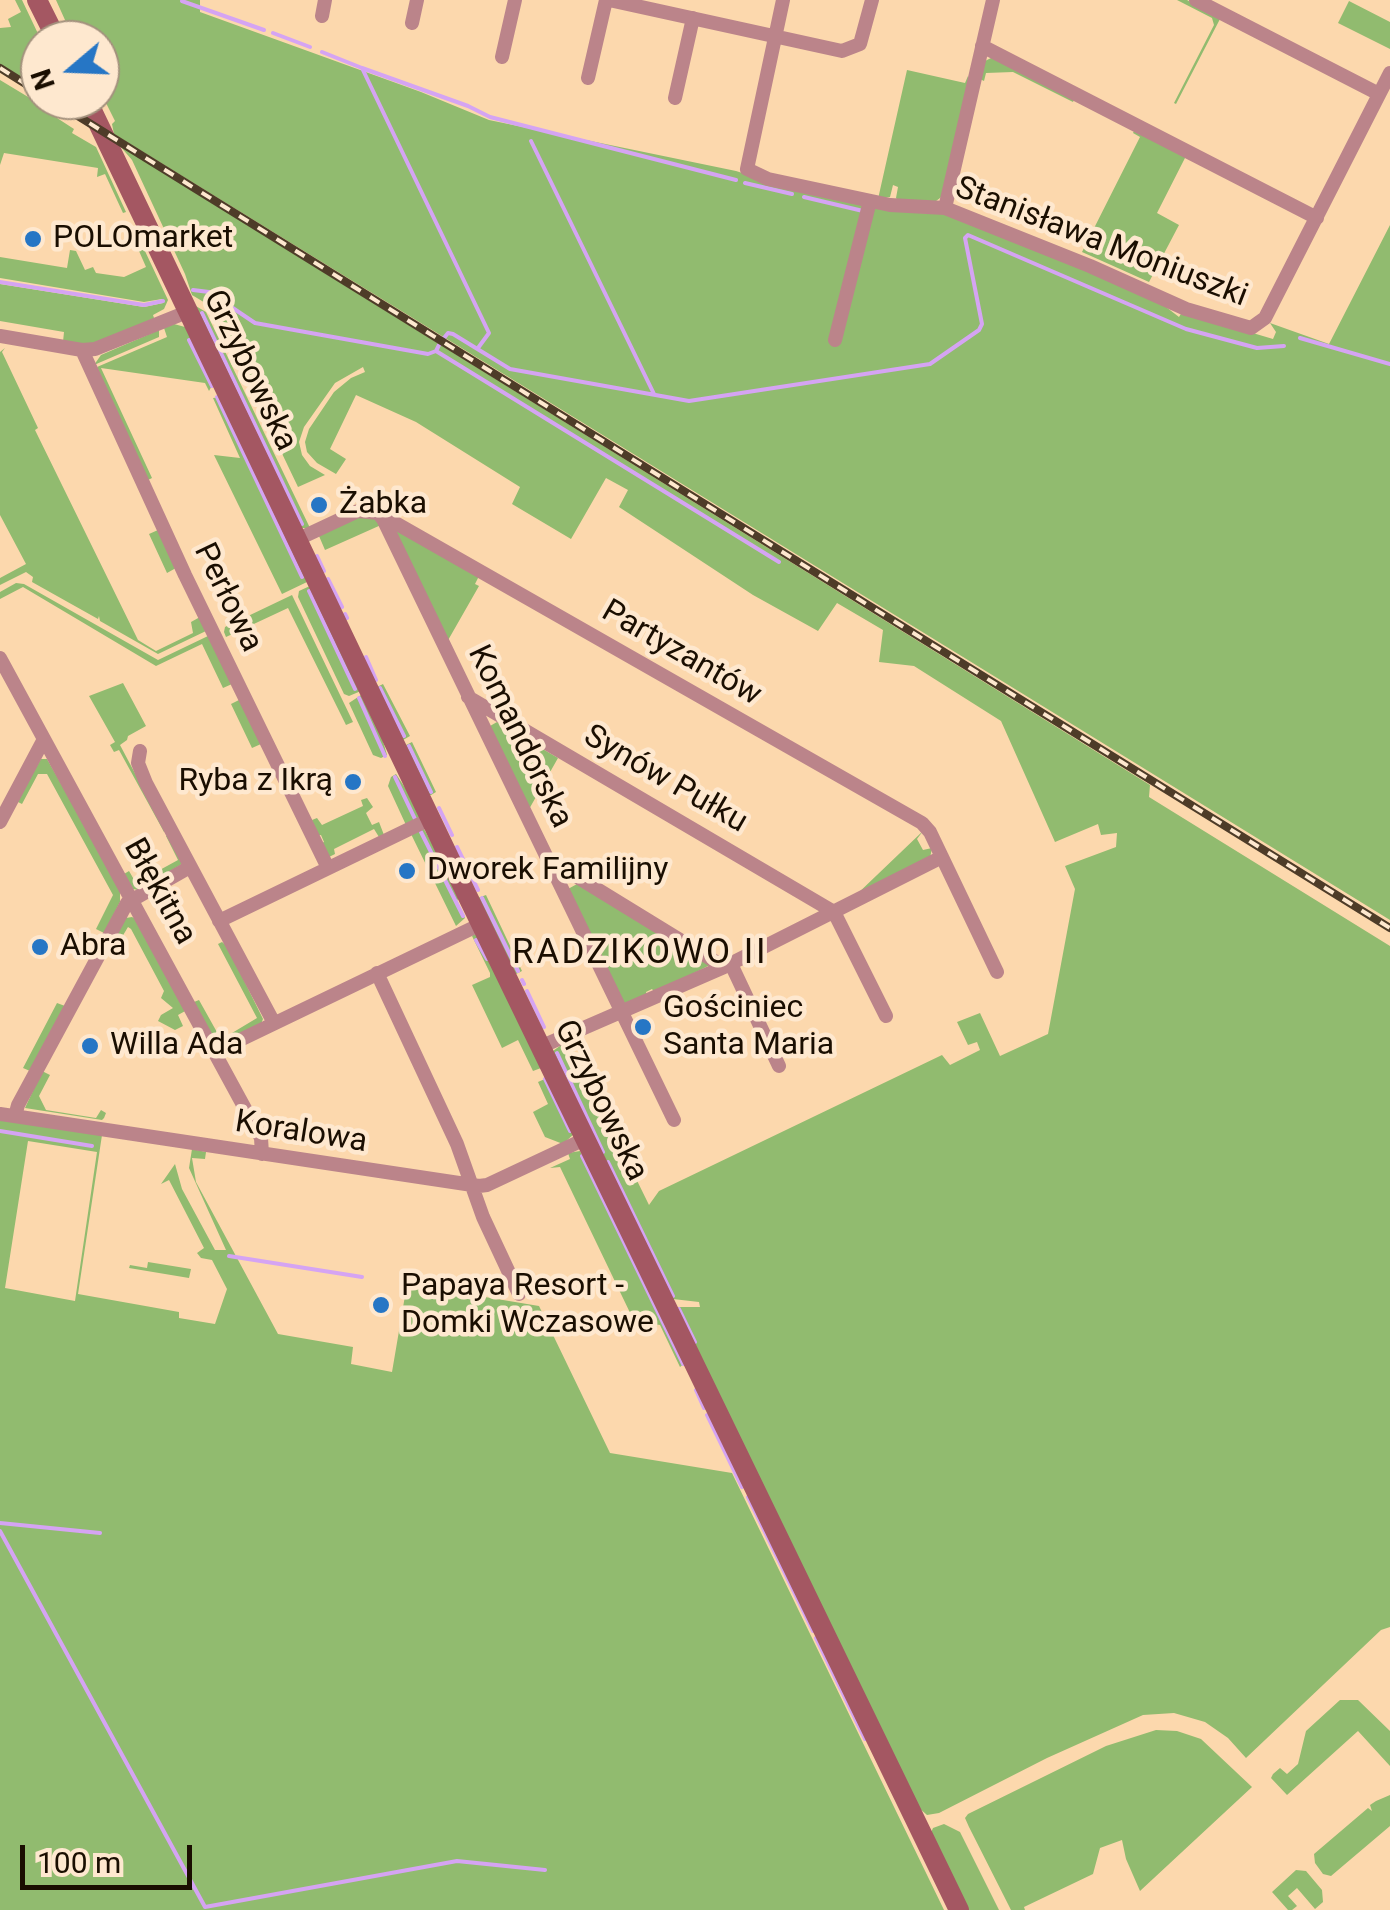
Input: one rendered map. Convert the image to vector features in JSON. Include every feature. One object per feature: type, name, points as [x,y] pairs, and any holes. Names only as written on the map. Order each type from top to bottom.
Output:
[{"type":"street","points":[[412,23],[417,0]]},
{"type":"street","points":[[502,58],[515,0]]},
{"type":"street","points":[[588,78],[608,0],[842,50],[852,50],[860,44],[872,0]]},
{"type":"street","points":[[776,36],[783,0]]},
{"type":"street","points":[[945,208],[993,0]]},
{"type":"street","points":[[1196,0],[1379,94]]},
{"type":"street","points":[[674,98],[693,18]]},
{"type":"street","name":"Stanisława Moniuszki","points":[[776,36],[747,169],[768,179],[907,208],[945,208],[1090,266],[1186,310],[1251,328],[1260,325],[1317,218]]},
{"type":"street","points":[[982,46],[1317,218],[1390,73]]},
{"type":"street","name":"Grzybowska","points":[[96,120],[959,1910]]},
{"type":"street","points":[[834,340],[870,201]]},
{"type":"street","points":[[0,336],[82,350],[105,347],[187,312]]},
{"type":"street","name":"Perłowa","points":[[82,350],[185,576],[328,866]]},
{"type":"street","points":[[296,540],[358,511],[378,513]]},
{"type":"street","name":"Komandorska","points":[[378,513],[674,1120]]},
{"type":"street","name":"Partyzantów","points":[[378,513],[922,823],[997,972]]},
{"type":"street","name":"Błękitna","points":[[0,658],[261,1138],[262,1154]]},
{"type":"street","name":"Synów Pułku","points":[[468,697],[834,912]]},
{"type":"street","points":[[0,822],[44,739]]},
{"type":"street","points":[[140,751],[138,763],[146,783],[274,1024]]},
{"type":"street","points":[[219,921],[430,818]]},
{"type":"street","points":[[540,1047],[727,966],[942,858]]},
{"type":"street","points":[[547,859],[727,966],[779,1066]]},
{"type":"street","points":[[8,1115],[18,1105],[119,916],[132,899],[190,867]]},
{"type":"street","points":[[834,912],[886,1016]]},
{"type":"street","points":[[215,1052],[481,924]]},
{"type":"street","points":[[378,973],[458,1144],[482,1217],[518,1294]]},
{"type":"street","name":"Koralowa","points":[[8,1115],[472,1185],[487,1185],[585,1139]]},
{"type":"green space","points":[[15,0],[22,0],[32,20],[20,20],[20,76],[0,64],[0,28],[11,27],[8,19],[21,12]]},
{"type":"green space","points":[[56,0],[200,0],[200,12],[489,120],[736,171],[799,191],[919,213],[946,214],[1082,266],[1179,317],[1182,312],[1273,339],[1276,332],[1270,323],[1329,344],[1390,225],[1390,920],[114,134],[112,124],[120,120],[120,20],[65,20]]},
{"type":"green space","points":[[1177,0],[1187,0],[1220,19],[1176,104],[1214,25],[1212,18]]},
{"type":"green space","points":[[1349,1],[1390,22],[1390,49],[1338,23]]},
{"type":"green space","points":[[993,57],[1075,98],[1073,102],[1013,72],[986,73],[984,81],[980,79],[985,61]]},
{"type":"green space","points":[[907,70],[965,83],[968,76],[944,195],[932,204],[900,203],[896,198],[898,187],[893,185],[890,197],[878,199]]},
{"type":"green space","points":[[0,80],[20,92],[20,120],[60,120],[74,129],[72,133],[96,147],[126,212],[123,213],[105,174],[97,177],[98,168],[4,153],[0,165]]},
{"type":"green space","points":[[1135,129],[1186,156],[1157,213],[1179,225],[1149,282],[1082,252],[1140,137],[1133,133]]},
{"type":"green space","points":[[120,146],[1150,785],[1149,797],[1390,946],[1390,1627],[1381,1630],[1246,1758],[1228,1738],[1205,1722],[1174,1713],[1143,1715],[939,1813],[927,1815],[918,1807],[675,1307],[700,1307],[699,1302],[673,1299],[553,1051],[568,1040],[649,1205],[659,1191],[942,1055],[950,1065],[980,1050],[977,1042],[968,1045],[957,1022],[980,1013],[1000,1056],[1048,1034],[1075,889],[1065,866],[1116,847],[1117,833],[1101,835],[1098,824],[1055,842],[1001,721],[914,666],[879,662],[883,630],[837,603],[818,631],[753,595],[619,507],[628,490],[606,478],[571,539],[512,504],[520,487],[416,422],[356,395],[330,449],[346,459],[336,474],[317,463],[307,452],[309,429],[334,392],[365,372],[363,367],[335,383],[304,427],[299,442],[302,455],[310,466],[325,475],[298,487],[212,307],[192,295],[132,160]]},
{"type":"green space","points":[[144,249],[168,300],[164,309],[153,315],[155,321],[93,345],[63,342],[64,332],[0,321],[0,284],[144,307],[163,303],[162,299],[144,302],[0,278],[0,257],[67,268],[70,250],[76,251],[85,270],[93,267],[96,273],[124,277],[146,267],[139,251]]},
{"type":"green space","points":[[189,302],[206,312],[310,528],[300,528]]},
{"type":"green space","points":[[174,324],[185,327],[214,382],[209,391],[205,383],[101,368],[152,478],[146,481],[97,367],[167,337],[164,328]]},
{"type":"green space","points":[[159,330],[159,337],[94,365],[101,355]]},
{"type":"green space","points":[[5,348],[2,352],[38,428],[35,430],[138,640],[156,651],[193,633],[191,622],[200,617],[206,631],[158,654],[100,621],[99,616],[98,619],[32,582],[33,577],[26,572],[0,585],[0,578],[26,564],[0,515],[0,352]]},
{"type":"green space","points":[[221,397],[307,582],[282,594],[214,455],[240,458],[213,398]]},
{"type":"green space","points":[[356,517],[373,517],[381,525],[325,550],[319,536]]},
{"type":"green space","points":[[158,530],[176,568],[167,573],[149,534]]},
{"type":"green space","points":[[397,530],[479,576],[475,584],[479,586],[447,642],[395,534]]},
{"type":"green space","points":[[16,583],[158,660],[208,636],[232,684],[223,688],[202,644],[156,666],[23,587],[0,599],[0,592]]},
{"type":"green space","points":[[312,585],[361,691],[349,696],[344,694],[298,597],[299,591]]},
{"type":"green space","points":[[292,595],[353,722],[346,725],[288,608],[226,637],[225,627]]},
{"type":"green space","points":[[123,683],[146,726],[120,745],[164,832],[119,750],[114,752],[110,745],[115,742],[89,696]]},
{"type":"green space","points":[[383,684],[410,736],[403,740],[373,689]]},
{"type":"green space","points":[[364,693],[387,755],[381,758],[373,755],[349,703]]},
{"type":"green space","points":[[239,700],[261,744],[252,748],[231,704]]},
{"type":"green space","points":[[497,722],[558,758],[528,811],[490,726]]},
{"type":"green space","points":[[412,742],[436,792],[431,795],[424,795],[406,745]]},
{"type":"green space","points":[[41,759],[47,759],[120,887],[120,902],[104,933],[96,929],[113,895],[47,774],[38,774],[22,804],[16,801]]},
{"type":"green space","points":[[396,774],[421,812],[419,819],[406,825],[388,786]]},
{"type":"green space","points":[[367,798],[373,807],[366,813],[372,825],[379,822],[384,835],[379,837],[374,829],[334,849],[335,854],[329,857],[320,844],[324,842],[321,835],[316,836],[312,820],[317,818],[322,825],[363,806],[361,800]]},
{"type":"green space","points":[[424,829],[462,897],[457,900],[465,918],[456,926],[411,834]]},
{"type":"green space","points":[[923,831],[917,839],[923,850],[932,848],[930,858],[854,897]]},
{"type":"green space","points":[[169,835],[182,864],[138,890],[133,889],[124,874],[129,871],[136,883],[178,860],[166,836]]},
{"type":"green space","points":[[577,884],[710,965],[625,1005],[568,889]]},
{"type":"green space","points":[[486,895],[522,971],[512,976],[475,899]]},
{"type":"green space","points":[[132,917],[187,1010],[178,1015],[183,1026],[175,1030],[158,1021],[173,1008],[161,998],[164,991],[131,929],[128,927],[119,942],[114,939],[126,918]]},
{"type":"green space","points":[[474,934],[480,937],[541,1068],[533,1071],[518,1040],[502,1048],[472,985],[490,977]]},
{"type":"green space","points":[[222,942],[263,1019],[261,1024],[222,1042],[213,1037],[194,1002],[199,1000],[218,1034],[227,1036],[257,1018],[218,944]]},
{"type":"green space","points":[[57,1003],[65,1006],[30,1071],[23,1068]]},
{"type":"green space","points":[[42,1071],[50,1075],[39,1096],[46,1110],[96,1118],[101,1110],[106,1113],[104,1118],[102,1120],[25,1108]]},
{"type":"green space","points":[[547,1078],[575,1133],[563,1144],[545,1137],[533,1112],[548,1104],[538,1082]]},
{"type":"green space","points":[[0,1120],[102,1135],[78,1294],[179,1312],[179,1318],[215,1324],[227,1289],[212,1260],[197,1253],[204,1248],[169,1180],[161,1184],[175,1164],[182,1189],[215,1250],[226,1250],[189,1168],[192,1149],[206,1152],[205,1159],[192,1158],[196,1182],[278,1334],[353,1347],[351,1364],[392,1372],[407,1284],[539,1306],[610,1453],[732,1473],[944,1910],[0,1910]],"holes":[[[28,1141],[97,1152],[75,1301],[5,1288]]]},
{"type":"green space","points":[[580,1151],[685,1363],[680,1367],[660,1325],[634,1321],[560,1167],[550,1168],[570,1159],[568,1153]]},
{"type":"green space","points":[[148,1262],[191,1269],[189,1278],[129,1268],[147,1268]]},
{"type":"green space","points":[[1340,1700],[1358,1700],[1390,1731],[1390,1766],[1358,1731],[1287,1795],[1271,1778],[1273,1774],[1280,1768],[1287,1774],[1298,1764],[1306,1731]]},
{"type":"green space","points":[[1156,1730],[1177,1731],[1201,1739],[1252,1787],[1140,1891],[1122,1840],[1100,1848],[1093,1874],[1024,1907],[1025,1910],[1011,1910],[969,1827],[965,1818],[968,1814],[1106,1746]]},
{"type":"green space","points":[[1390,1795],[1390,1826],[1331,1876],[1323,1874],[1314,1854],[1368,1808],[1372,1811],[1370,1805]]},
{"type":"green space","points":[[944,1824],[960,1832],[999,1910],[965,1910],[930,1835],[933,1828]]},
{"type":"green space","points":[[1296,1870],[1306,1871],[1322,1890],[1323,1902],[1315,1909],[1297,1888],[1288,1896],[1297,1906],[1292,1910],[1272,1892]]},
{"type":"waterway","points":[[182,1],[264,30]]},
{"type":"waterway","points":[[273,33],[310,47]]},
{"type":"waterway","points":[[322,52],[362,68],[489,333],[478,348]]},
{"type":"waterway","points":[[362,68],[490,117],[736,180]]},
{"type":"waterway","points":[[531,141],[654,394]]},
{"type":"waterway","points":[[745,183],[792,194]]},
{"type":"waterway","points":[[804,197],[863,211]]},
{"type":"waterway","points":[[444,338],[453,334],[510,369],[689,401],[930,364],[982,324],[965,238],[968,235],[1186,329],[1257,348],[1284,346]]},
{"type":"waterway","points":[[0,282],[144,305],[163,301]]},
{"type":"waterway","points":[[193,290],[209,292],[255,323],[428,354],[439,345]]},
{"type":"waterway","points":[[202,313],[302,524]]},
{"type":"waterway","points":[[1300,338],[1390,364]]},
{"type":"waterway","points":[[189,340],[212,386]]},
{"type":"waterway","points":[[436,351],[779,562]]},
{"type":"waterway","points":[[217,397],[302,577]]},
{"type":"waterway","points":[[317,556],[324,571]]},
{"type":"waterway","points":[[328,579],[342,607]]},
{"type":"waterway","points":[[309,591],[355,689]]},
{"type":"waterway","points":[[345,614],[347,618]]},
{"type":"waterway","points":[[366,657],[376,680]]},
{"type":"waterway","points":[[380,688],[404,736]]},
{"type":"waterway","points":[[359,698],[385,756]]},
{"type":"waterway","points":[[409,746],[431,792]]},
{"type":"waterway","points":[[395,777],[415,819]]},
{"type":"waterway","points":[[439,808],[452,835]]},
{"type":"waterway","points":[[421,832],[463,916]]},
{"type":"waterway","points":[[457,847],[478,890]]},
{"type":"waterway","points":[[482,898],[518,971]]},
{"type":"waterway","points":[[476,940],[487,959]]},
{"type":"waterway","points":[[522,980],[524,984]]},
{"type":"waterway","points":[[527,991],[544,1027]]},
{"type":"waterway","points":[[557,1053],[603,1152]]},
{"type":"waterway","points":[[545,1079],[570,1131]]},
{"type":"waterway","points":[[0,1131],[92,1146]]},
{"type":"waterway","points":[[582,1156],[683,1364]]},
{"type":"waterway","points":[[608,1162],[673,1296]]},
{"type":"waterway","points":[[229,1256],[362,1277]]},
{"type":"waterway","points":[[679,1309],[695,1342]]},
{"type":"waterway","points":[[696,1390],[704,1408]]},
{"type":"waterway","points":[[707,1415],[742,1487]]},
{"type":"waterway","points":[[748,1497],[813,1631]]},
{"type":"waterway","points":[[0,1523],[100,1533]]},
{"type":"waterway","points":[[0,1531],[205,1907],[457,1861],[545,1870]]},
{"type":"waterway","points":[[816,1638],[865,1739]]},
{"type":"railway","points":[[0,68],[20,80]]},
{"type":"railway","points":[[84,120],[1390,928]]},
{"type":"place","name":"POLOmarket","points":[[33,239]]},
{"type":"place","name":"Żabka","points":[[319,505]]},
{"type":"place","name":"Ryba z Ikrą","points":[[353,782]]},
{"type":"place","name":"Dworek Familijny","points":[[407,871]]},
{"type":"place","name":"Abra","points":[[40,947]]},
{"type":"place","name":"Gościniec Santa Maria","points":[[643,1027]]},
{"type":"place","name":"Willa Ada","points":[[90,1046]]},
{"type":"place","name":"Papaya Resort - Domki Wczasowe","points":[[381,1305]]},
{"type":"district","name":"RADZIKOWO II","points":[[640,954]]}]
